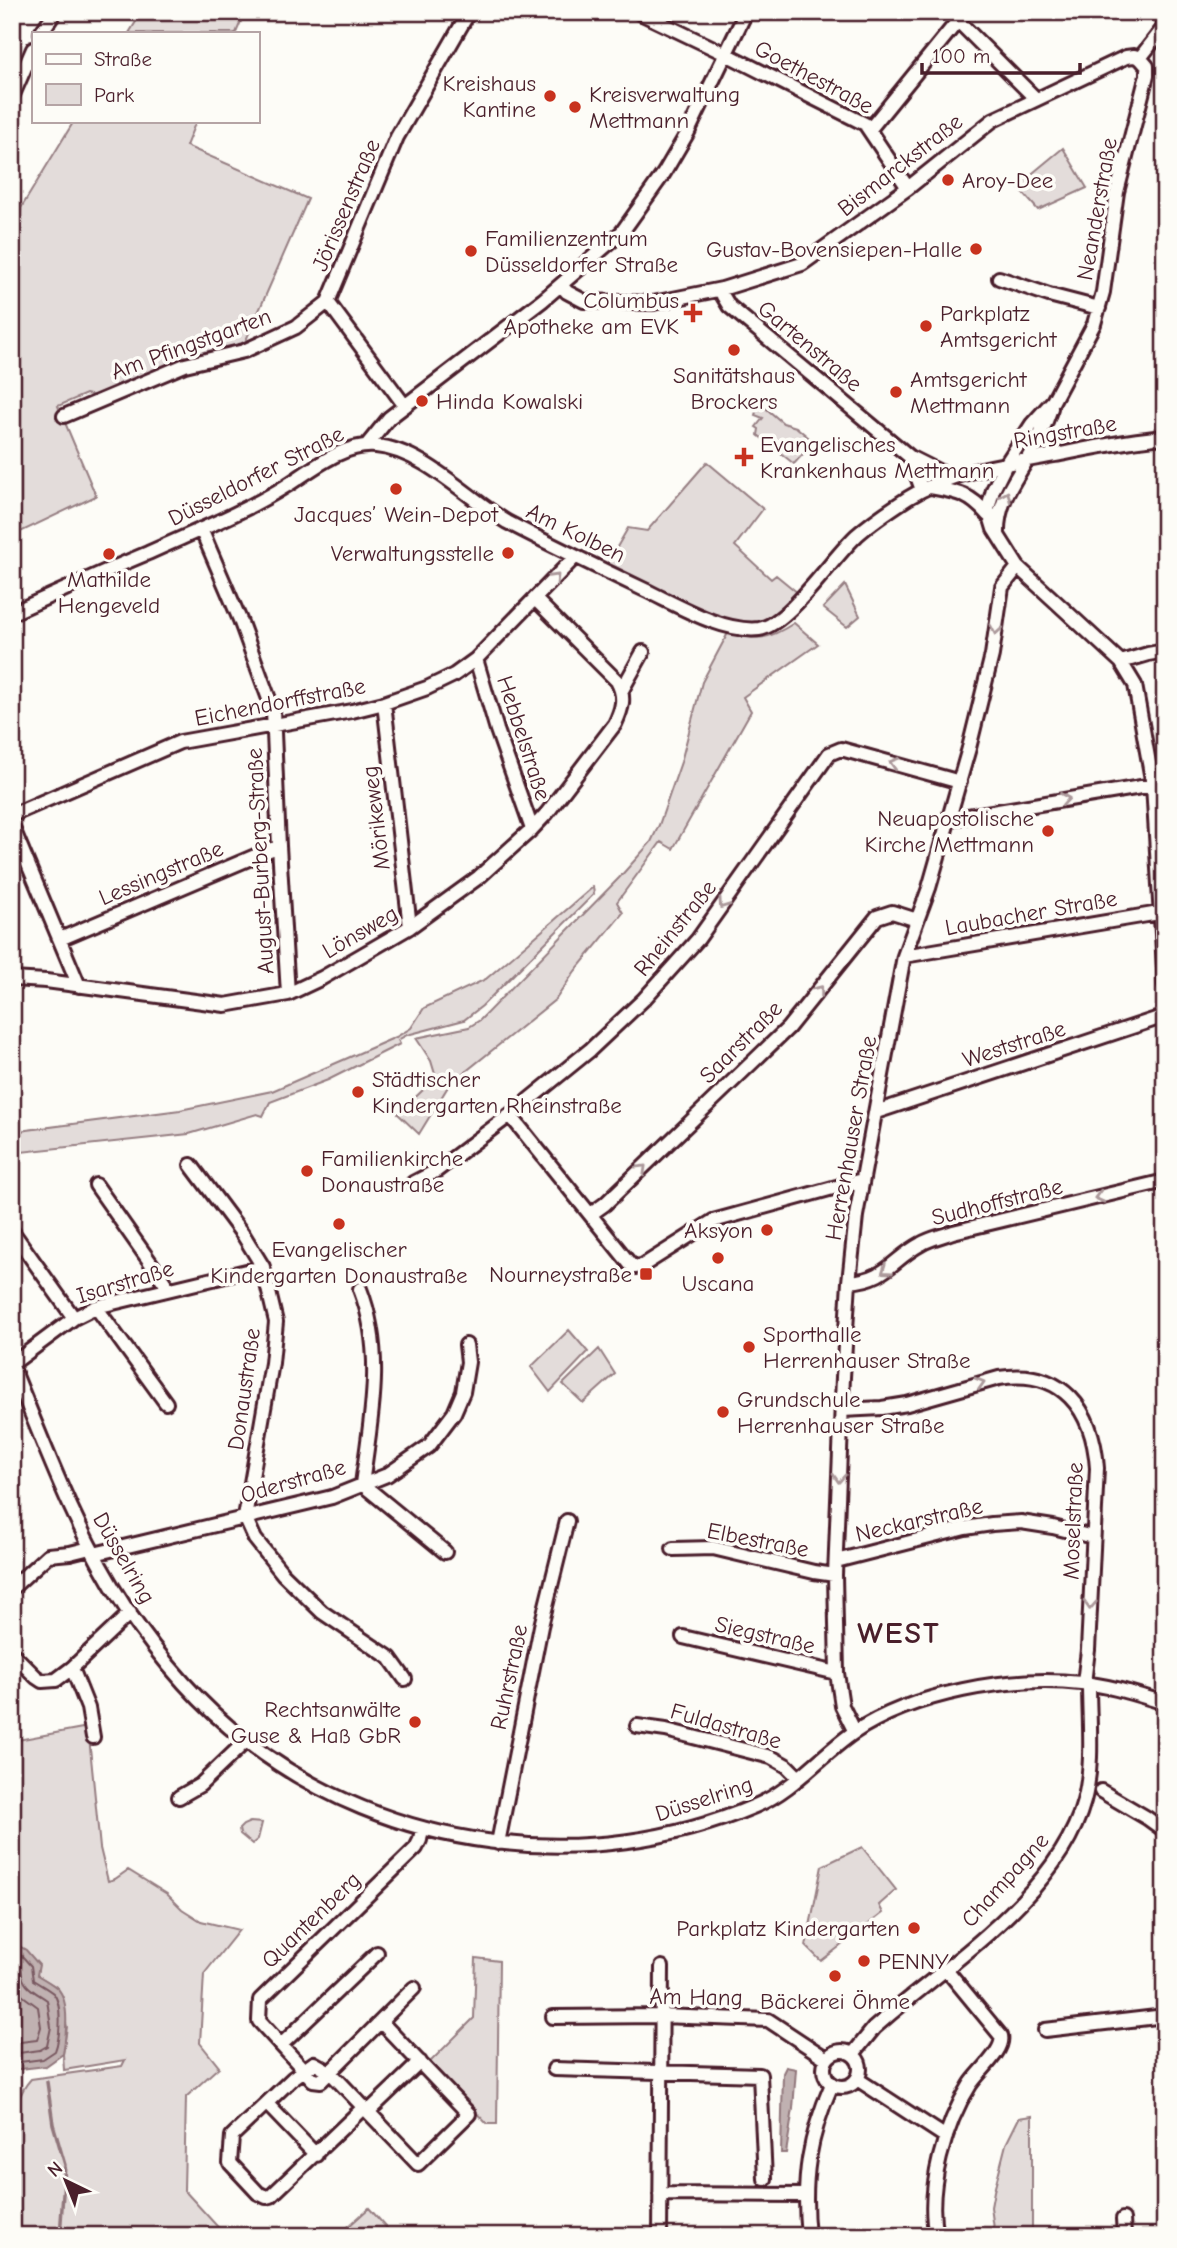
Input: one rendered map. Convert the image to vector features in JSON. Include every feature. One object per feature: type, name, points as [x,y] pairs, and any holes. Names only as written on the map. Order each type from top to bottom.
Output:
[{"type":"street","points":[[42,32],[55,12]]},
{"type":"street","name":"Jörissenstraße","points":[[405,406],[328,302],[397,137],[469,12]]},
{"type":"street","name":"Goethestraße","points":[[638,12],[858,120],[870,129],[908,188]]},
{"type":"street","name":"Düsseldorfer Straße","points":[[12,613],[201,530],[276,492],[335,456],[367,445],[381,426],[405,406],[561,285],[614,240],[638,211],[688,132],[746,12]]},
{"type":"street","points":[[1156,12],[1165,20]]},
{"type":"street","points":[[870,129],[961,17],[1036,99]]},
{"type":"street","points":[[1140,58],[1165,26]]},
{"type":"street","points":[[12,97],[32,51]]},
{"type":"street","name":"Bismarckstraße","points":[[561,285],[567,292],[584,301],[642,304],[722,289],[810,260],[908,188],[986,124],[1126,57],[1140,58]]},
{"type":"street","name":"Neanderstraße","points":[[999,537],[999,515],[1003,499],[1027,459],[1053,401],[1081,351],[1104,292],[1117,192],[1147,75],[1147,66],[1140,58]]},
{"type":"street","points":[[999,278],[1099,308]]},
{"type":"street","name":"Gartenstraße","points":[[722,289],[729,306],[910,457],[940,472],[957,476]]},
{"type":"street","name":"Am Pfingstgarten","points":[[64,416],[186,365],[244,351],[296,327],[328,302]]},
{"type":"street","name":"Neanderstraße","points":[[988,515],[988,504],[1006,464],[1032,424],[1053,401]]},
{"type":"street","name":"Ringstraße","points":[[777,622],[858,534],[926,488],[957,476],[1027,459],[1165,438]]},
{"type":"street","name":"Am Kolben","points":[[367,445],[396,450],[414,457],[483,508],[575,557],[669,602],[738,628],[761,629],[777,622]]},
{"type":"street","points":[[910,457],[926,488],[966,495],[975,501],[988,515],[1018,568],[1121,662],[1130,675],[1136,690],[1153,785],[1163,912],[1165,985]]},
{"type":"street","name":"August-Burberg-Straße","points":[[201,530],[240,620],[273,710],[288,994]]},
{"type":"street","points":[[575,557],[536,599],[612,675],[622,690]]},
{"type":"street","name":"Herrenhauser Straße","points":[[855,1732],[842,1706],[837,1673],[835,1575],[849,1282],[862,1180],[904,956],[960,782],[992,655],[1002,587],[1018,568]]},
{"type":"street","name":"Eichendorffstraße","points":[[12,815],[170,746],[384,704],[427,688],[454,675],[476,659],[536,599]]},
{"type":"street","points":[[1121,662],[1165,651]]},
{"type":"street","name":"Lönsweg","points":[[12,979],[225,1005],[288,994],[322,978],[410,927],[478,877],[532,829],[615,724],[622,703],[622,690],[643,652]]},
{"type":"street","name":"Hebbelstraße","points":[[476,659],[497,730],[532,829]]},
{"type":"street","name":"Mörikeweg","points":[[384,704],[410,927]]},
{"type":"street","name":"Rheinstraße","points":[[413,1183],[436,1171],[510,1115],[607,1035],[644,999],[698,939],[829,754],[841,748],[960,782]]},
{"type":"street","points":[[950,819],[1153,785]]},
{"type":"street","points":[[12,826],[79,986]]},
{"type":"street","name":"Lessingstraße","points":[[60,940],[279,846]]},
{"type":"street","name":"Saarstraße","points":[[591,1214],[605,1204],[788,1028],[877,917],[892,912],[917,920]]},
{"type":"street","name":"Laubacher Straße","points":[[904,956],[1163,912]]},
{"type":"street","name":"Weststraße","points":[[876,1112],[1165,1016]]},
{"type":"street","points":[[510,1115],[635,1268],[713,1221],[862,1180]]},
{"type":"street","name":"Donaustraße","points":[[191,1164],[244,1236],[263,1267],[276,1322],[272,1363],[245,1517]]},
{"type":"street","name":"Sudhoffstraße","points":[[849,1282],[879,1276],[923,1242],[953,1232],[1165,1181]]},
{"type":"street","points":[[96,1185],[169,1289]]},
{"type":"street","points":[[12,1231],[74,1318]]},
{"type":"street","name":"Isarstraße","points":[[12,1365],[74,1318],[96,1307],[263,1267]]},
{"type":"street","points":[[360,1289],[373,1332],[376,1377],[362,1484],[445,1552]]},
{"type":"street","points":[[96,1307],[166,1403]]},
{"type":"street","name":"Oderstraße","points":[[12,1588],[48,1555],[92,1551],[332,1497],[387,1475],[429,1446],[454,1413],[463,1392],[468,1362],[466,1345]]},
{"type":"street","name":"Düsselring","points":[[12,1365],[56,1474],[92,1551],[151,1642],[204,1704],[246,1741],[282,1766],[333,1795],[422,1828],[498,1843],[568,1848],[635,1842],[719,1821],[759,1805],[855,1732],[900,1708],[953,1692],[1033,1681],[1087,1683],[1165,1703]]},
{"type":"street","name":"Moselstraße","points":[[842,1410],[907,1404],[1013,1375],[1033,1376],[1047,1381],[1071,1398],[1089,1426],[1097,1468],[1087,1683]]},
{"type":"street","points":[[245,1517],[255,1539],[283,1574],[322,1612],[390,1658],[405,1679]]},
{"type":"street","name":"Ruhrstraße","points":[[498,1843],[541,1626],[568,1521]]},
{"type":"street","name":"Neckarstraße","points":[[836,1561],[965,1528],[992,1524],[1021,1522],[1093,1536]]},
{"type":"street","name":"Elbestraße","points":[[673,1549],[713,1548],[835,1575]]},
{"type":"street","points":[[12,1653],[42,1681],[56,1680],[130,1613]]},
{"type":"street","name":"Siegstraße","points":[[683,1637],[837,1673]]},
{"type":"street","points":[[72,1668],[88,1708],[93,1737]]},
{"type":"street","name":"Champagne","points":[[853,2054],[874,2028],[991,1930],[1026,1895],[1054,1861],[1072,1833],[1088,1783],[1087,1683]]},
{"type":"street","name":"Fuldastraße","points":[[637,1726],[666,1730],[771,1757],[787,1766],[798,1777]]},
{"type":"street","points":[[179,1797],[200,1785],[246,1741]]},
{"type":"street","points":[[1101,1791],[1165,1831]]},
{"type":"street","name":"Quantenberg","points":[[303,2070],[259,2021],[260,2000],[416,1848],[422,1828]]},
{"type":"street","points":[[281,2045],[377,1953]]},
{"type":"street","points":[[660,2236],[662,1967]]},
{"type":"street","points":[[936,2236],[933,2195],[952,2119],[966,2091],[999,2049],[1002,2041],[946,1969]]},
{"type":"street","points":[[414,1989],[321,2081],[313,2080],[303,2070],[232,2136],[230,2163],[258,2193],[271,2196],[420,2062]]},
{"type":"street","points":[[1045,2030],[1165,2016]]},
{"type":"street","name":"Am Hang","points":[[553,2018],[768,2020],[827,2059]]},
{"type":"street","points":[[330,2072],[418,2164],[469,2114],[381,2022]]},
{"type":"street","points":[[835,2052],[853,2054],[860,2067],[857,2079],[853,2084],[844,2087],[832,2084],[824,2073],[827,2059],[835,2052]]},
{"type":"street","points":[[554,2069],[760,2075],[765,2179]]},
{"type":"street","points":[[857,2079],[946,2137]]},
{"type":"street","points":[[808,2236],[806,2195],[813,2135],[832,2084]]},
{"type":"street","points":[[267,2104],[316,2155]]},
{"type":"street","points":[[660,2194],[806,2195]]},
{"type":"street","points":[[1124,2219],[1124,2236]]},
{"type":"green space","points":[[142,12],[245,12],[236,32],[130,32]]},
{"type":"green space","points":[[73,122],[196,122],[186,146],[308,199],[243,347],[95,396],[86,394],[58,406],[96,496],[12,536],[12,265],[21,208]]},
{"type":"green space","points":[[1063,148],[1087,188],[1038,210],[1017,186]]},
{"type":"green space","points":[[755,399],[783,423],[796,427],[814,442],[794,464],[758,435],[759,429],[756,427],[763,418],[755,415],[758,406],[751,403]]},
{"type":"green space","points":[[707,462],[763,509],[735,546],[771,579],[776,575],[798,593],[767,620],[751,623],[726,621],[606,566],[628,528],[647,531]]},
{"type":"green space","points":[[845,585],[860,616],[847,627],[823,608]]},
{"type":"green space","points":[[794,623],[818,644],[743,697],[751,711],[673,849],[661,842],[617,902],[623,913],[575,971],[556,999],[449,1085],[419,1134],[398,1114],[427,1086],[435,1074],[431,1061],[416,1038],[469,1027],[480,1020],[619,878],[651,842],[659,825],[681,762],[702,682],[728,633],[756,638],[770,636]]},
{"type":"green space","points":[[593,887],[594,894],[482,1006],[464,1020],[407,1035],[398,1040],[400,1044],[328,1080],[270,1102],[263,1116],[257,1114],[189,1134],[12,1153],[12,1132],[180,1110],[272,1091],[396,1037],[411,1028],[424,1008],[486,979]]},
{"type":"green space","points":[[569,1330],[588,1352],[550,1392],[531,1367]]},
{"type":"green space","points":[[599,1349],[615,1374],[583,1403],[563,1384]]},
{"type":"green space","points":[[88,1727],[100,1848],[108,1881],[128,1870],[167,1894],[182,1909],[201,1921],[239,1930],[204,1974],[200,2043],[219,2067],[186,2097],[184,2190],[226,2236],[12,2236],[12,2129],[15,2127],[23,2090],[31,2079],[122,2066],[125,2060],[64,2070],[63,2054],[67,2027],[58,1988],[37,1975],[12,1944],[12,1741]]},
{"type":"green space","points":[[250,1822],[262,1823],[258,1839],[252,1844],[240,1834],[239,1829]]},
{"type":"green space","points":[[862,1847],[896,1890],[879,1905],[883,1913],[821,1961],[806,1946],[822,1866]]},
{"type":"green space","points":[[476,1958],[499,1961],[497,2124],[487,2124],[429,2063],[474,2018]]},
{"type":"green space","points":[[1032,2116],[1032,2236],[995,2236],[991,2207],[1006,2144],[1019,2118]]},
{"type":"green space","points":[[369,2208],[394,2236],[338,2236]]},
{"type":"water","points":[[14,1943],[26,1950],[39,1965],[37,1975],[57,1988],[64,2001],[66,2019],[63,2054],[46,2066],[12,2070]]},
{"type":"water","points":[[786,2067],[796,2069],[786,2153],[781,2153],[783,2073]]},
{"type":"waterway","points":[[12,1928],[15,1947]]},
{"type":"waterway","points":[[47,2082],[53,2124],[65,2165],[60,2236]]},
{"type":"place","name":"Kreishaus Kantine","points":[[550,96]]},
{"type":"place","name":"Kreisverwaltung Mettmann","points":[[575,107]]},
{"type":"place","name":"Aroy-Dee","points":[[948,180]]},
{"type":"place","name":"Gustav-Bovensiepen-Halle","points":[[976,249]]},
{"type":"place","name":"Familienzentrum Düsseldorfer Straße","points":[[471,251]]},
{"type":"place","name":"Columbus Apotheke am EVK","points":[[693,313]]},
{"type":"place","name":"Parkplatz Amtsgericht","points":[[926,326]]},
{"type":"place","name":"Sanitätshaus Brockers","points":[[734,350]]},
{"type":"place","name":"Amtsgericht Mettmann","points":[[896,392]]},
{"type":"place","name":"Hinda Kowalski","points":[[422,401]]},
{"type":"place","name":"Evangelisches Krankenhaus Mettmann","points":[[744,457]]},
{"type":"place","name":"Jacques’ Wein-Depot","points":[[396,489]]},
{"type":"place","name":"Verwaltungsstelle","points":[[508,553]]},
{"type":"place","name":"Mathilde Hengeveld","points":[[109,554]]},
{"type":"place","name":"Neuapostolische Kirche Mettmann","points":[[1048,831]]},
{"type":"place","name":"Städtischer Kindergarten Rheinstraße","points":[[358,1092]]},
{"type":"place","name":"Familienkirche Donaustraße","points":[[307,1171]]},
{"type":"place","name":"Evangelischer Kindergarten Donaustraße","points":[[339,1224]]},
{"type":"place","name":"Aksyon","points":[[767,1230]]},
{"type":"place","name":"Uscana","points":[[718,1258]]},
{"type":"place","name":"Nourneystraße","points":[[646,1274]]},
{"type":"place","name":"Sporthalle Herrenhauser Straße","points":[[749,1347]]},
{"type":"place","name":"Grundschule Herrenhauser Straße","points":[[723,1412]]},
{"type":"place","name":"Rechtsanwälte Guse & Haß GbR","points":[[415,1722]]},
{"type":"place","name":"Parkplatz Kindergarten","points":[[914,1928]]},
{"type":"place","name":"PENNY","points":[[864,1961]]},
{"type":"place","name":"Bäckerei Öhme","points":[[835,1976]]},
{"type":"district","name":"WEST","points":[[899,1633]]}]
